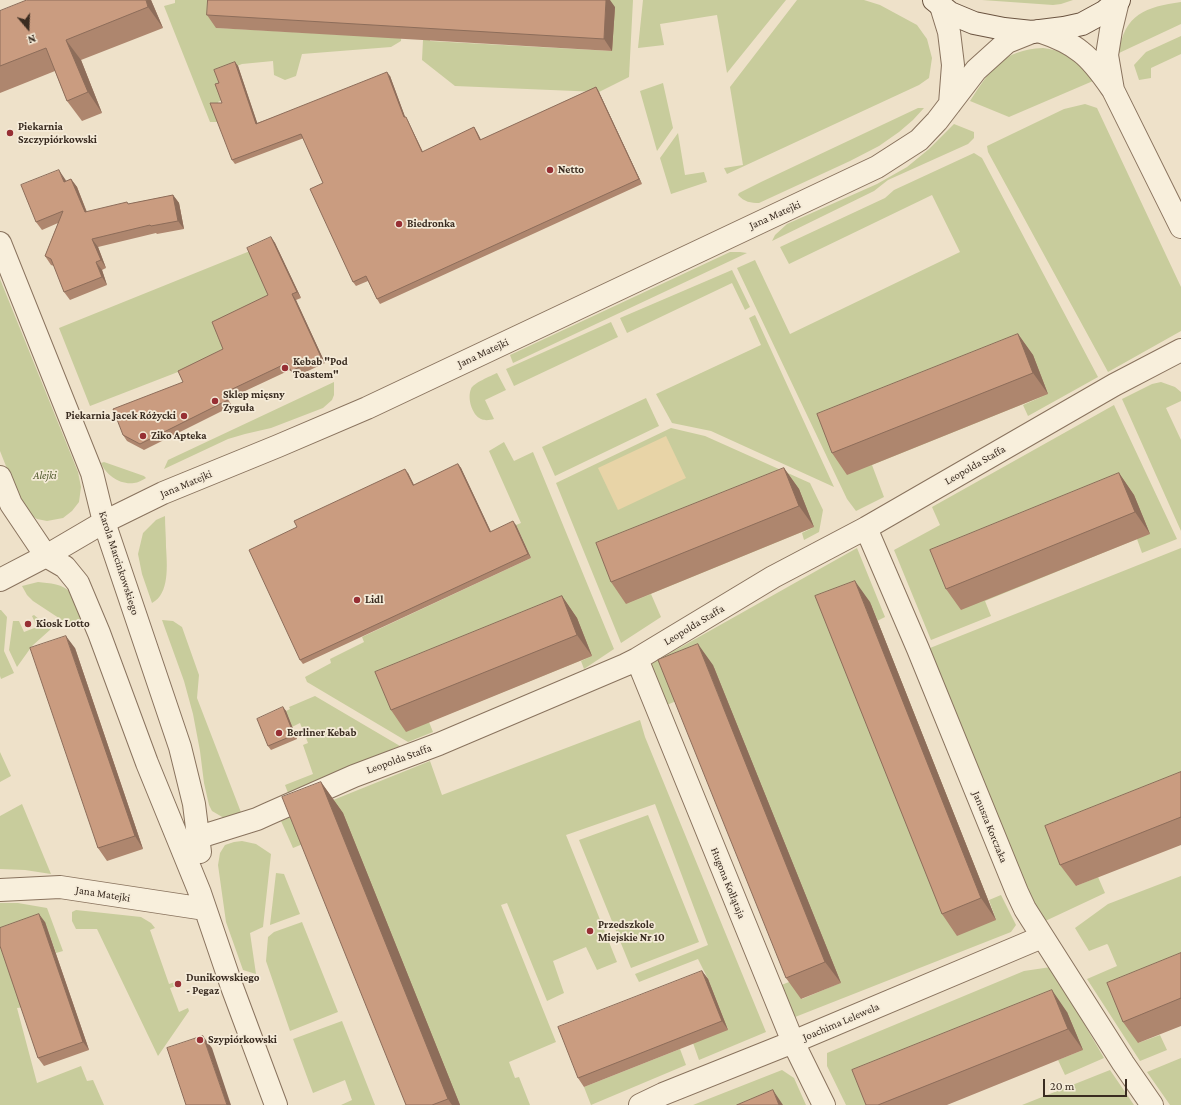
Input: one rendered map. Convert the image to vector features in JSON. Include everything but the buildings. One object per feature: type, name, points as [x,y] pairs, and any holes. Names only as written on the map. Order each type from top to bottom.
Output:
[{"type":"street","points":[[937,3],[950,13],[974,23],[1004,29],[1036,31],[1064,28],[1082,24],[1104,12],[1120,0]]},
{"type":"street","points":[[1113,90],[1107,55],[1111,30],[1120,0]]},
{"type":"street","points":[[937,3],[949,32],[953,65],[950,104]]},
{"type":"street","points":[[1036,31],[1058,38],[1081,52],[1102,74],[1113,90],[1181,227]]},
{"type":"street","name":"Jana Matejki","points":[[0,580],[46,556],[104,522],[163,493],[367,408],[877,167],[919,140],[937,121],[976,70],[1007,42],[1036,31]]},
{"type":"street","name":"Karola Marcinkowskiego","points":[[0,243],[92,472],[104,522],[180,747],[194,804],[189,841]]},
{"type":"street","name":"Leopolda Staffa","points":[[189,841],[257,819],[354,776],[439,744],[625,665],[774,577],[866,528],[1114,385],[1181,350]]},
{"type":"street","name":"Karola Marcinkowskiego","points":[[0,477],[11,504],[46,556],[65,567],[78,583],[99,633],[147,763],[189,841],[202,901],[276,1105]]},
{"type":"street","name":"Janusza Korczaka","points":[[866,528],[918,649],[1025,910],[1123,1063],[1152,1105]]},
{"type":"street","name":"Hugona Kołłątaja","points":[[637,659],[793,1042],[824,1105]]},
{"type":"street","name":"Jana Matejki","points":[[0,890],[60,888],[202,901]]},
{"type":"street","name":"Joachima Lelewela","points":[[640,1105],[663,1094],[793,1042],[1042,936]]},
{"type":"green space","points":[[175,0],[218,0],[216,28],[388,37],[403,0],[401,41],[391,47],[302,54],[296,76],[285,80],[274,75],[273,61],[242,64],[218,74],[222,87],[222,100],[218,102],[222,113],[223,122],[210,122],[164,6],[175,3]]},
{"type":"green space","points":[[425,0],[432,0],[430,41],[612,51],[589,0],[633,0],[629,77],[599,92],[455,86],[422,60]]},
{"type":"green space","points":[[643,0],[786,0],[727,73],[717,15],[660,24],[664,45],[638,48]]},
{"type":"green space","points":[[797,0],[864,0],[880,5],[917,25],[927,39],[932,58],[929,78],[919,85],[727,174],[724,168],[743,165],[730,87]]},
{"type":"green space","points":[[982,0],[1073,0],[1053,5]]},
{"type":"green space","points":[[1181,2],[1181,24],[1119,53],[1126,29],[1139,15],[1147,10]]},
{"type":"green space","points":[[1181,36],[1181,54],[1151,68],[1151,78],[1139,80],[1134,65],[1146,52]]},
{"type":"green space","points":[[1043,48],[1059,51],[1073,58],[1084,68],[1093,81],[1009,117],[970,101],[984,80],[999,63],[1007,57],[1029,50]]},
{"type":"green space","points":[[663,83],[673,128],[657,151],[640,91]]},
{"type":"green space","points":[[1085,104],[1097,108],[1181,287],[1181,331],[1108,372],[988,152],[987,146],[1064,109]]},
{"type":"green space","points":[[918,108],[924,108],[899,132],[879,146],[850,161],[759,203],[748,202],[738,195],[739,193],[761,182]]},
{"type":"green space","points":[[954,124],[974,132],[974,138],[968,144],[888,180],[874,191],[772,241],[775,235],[787,224],[877,184],[907,167],[929,149]]},
{"type":"green space","points":[[678,133],[685,175],[704,172],[707,182],[671,194],[660,158]]},
{"type":"green space","points":[[974,153],[982,158],[1098,377],[1028,416],[1023,405],[1048,394],[872,465],[884,497],[856,511],[847,499],[737,268],[755,260],[790,334],[960,252],[932,195],[789,264],[780,247],[885,198],[894,190]]},
{"type":"green space","points":[[250,251],[277,308],[227,353],[90,406],[59,328]]},
{"type":"green space","points":[[730,252],[747,253],[513,363],[510,355]]},
{"type":"green space","points":[[732,270],[750,307],[745,310],[732,283],[627,333],[620,318]]},
{"type":"green space","name":"Alejki","points":[[0,279],[78,472],[81,487],[79,502],[72,511],[63,518],[47,521],[37,519],[28,513],[19,499],[0,451]]},
{"type":"green space","points":[[755,315],[834,487],[711,431],[672,423],[656,394],[761,345],[749,318]]},
{"type":"green space","points":[[611,322],[618,337],[514,386],[506,369]]},
{"type":"green space","points":[[497,373],[506,390],[485,400],[494,419],[483,420],[475,414],[471,406],[471,389],[479,382]]},
{"type":"green space","points":[[334,382],[334,395],[332,400],[323,408],[271,428],[228,439],[164,469],[168,460]]},
{"type":"green space","points":[[1161,382],[1175,387],[1181,392],[1181,401],[1166,408],[1181,440],[1181,531],[1122,399],[1152,384]]},
{"type":"green space","points":[[646,398],[659,426],[555,476],[542,447]]},
{"type":"green space","points":[[1114,405],[1177,539],[1142,553],[1137,539],[985,601],[991,616],[931,640],[894,550],[940,525],[932,507]]},
{"type":"green space","points":[[671,428],[705,436],[810,483],[823,510],[819,532],[804,540],[802,533],[814,527],[626,604],[651,594],[661,617],[621,643],[556,483]]},
{"type":"green space","points":[[504,442],[514,461],[533,452],[614,649],[584,669],[581,661],[592,656],[429,722],[433,732],[408,742],[307,682],[305,677],[331,663],[330,659],[364,642],[362,637],[531,558],[516,525],[521,523],[489,451]]},
{"type":"green space","points":[[104,462],[146,478],[136,483],[119,481],[106,471],[101,463]]},
{"type":"green space","points":[[165,516],[167,570],[165,586],[158,599],[152,603],[142,574],[138,554],[143,533],[156,520]]},
{"type":"green space","points":[[857,548],[885,617],[877,621],[996,920],[989,900],[1001,895],[1016,925],[1011,932],[790,1019],[774,988],[794,980],[802,999],[840,983],[713,666],[681,699],[662,707],[649,665]]},
{"type":"green space","points":[[1181,548],[1181,800],[1076,886],[1098,877],[1105,893],[1041,923],[925,650]]},
{"type":"green space","points":[[38,582],[56,584],[68,590],[75,599],[86,625],[77,627],[71,626],[33,601],[27,595],[22,586]]},
{"type":"green space","points":[[0,610],[7,617],[4,651],[14,673],[1,679],[0,676]]},
{"type":"green space","points":[[34,615],[51,629],[32,646],[17,667],[9,650],[13,621],[19,621],[24,632],[37,627],[32,616]]},
{"type":"green space","points":[[162,620],[173,621],[182,627],[199,675],[197,698],[242,815],[224,818],[212,811],[209,805],[193,714],[184,681]]},
{"type":"green space","points":[[315,696],[400,746],[288,793],[285,785],[313,774],[303,745],[308,743],[300,723],[292,727],[286,711],[290,709],[289,707]]},
{"type":"green space","points":[[640,720],[645,737],[766,1032],[699,1060],[693,1043],[708,979],[698,959],[639,982],[635,974],[708,945],[655,804],[566,835],[617,962],[597,970],[586,947],[553,961],[564,993],[547,1001],[507,903],[501,905],[556,1042],[509,1062],[515,1078],[519,1077],[530,1105],[460,1105],[310,841],[293,848],[281,821],[430,761],[442,795]]},
{"type":"green space","points":[[0,752],[11,776],[0,782]]},
{"type":"green space","points":[[22,804],[51,874],[25,870],[0,869],[0,816]]},
{"type":"green space","points":[[648,815],[699,942],[631,968],[579,840]]},
{"type":"green space","points":[[242,841],[256,844],[271,854],[263,927],[250,933],[256,974],[243,970],[226,922],[218,865],[220,853],[225,845]]},
{"type":"green space","points":[[276,873],[284,874],[300,914],[270,925]]},
{"type":"green space","points":[[1181,876],[1181,981],[1138,1043],[1160,1035],[1167,1050],[1140,1061],[1087,979],[1117,966],[1108,945],[1107,944],[1089,951],[1075,928],[1108,904]]},
{"type":"green space","points":[[0,903],[18,903],[47,908],[63,951],[56,953],[45,923],[24,1007],[17,1008],[37,1083],[81,1066],[87,1081],[93,1080],[104,1105],[0,1105]]},
{"type":"green space","points":[[76,910],[141,917],[151,923],[155,928],[150,930],[169,984],[178,981],[179,985],[170,988],[179,1012],[188,1008],[189,1011],[158,1056],[97,929],[76,929],[72,921],[72,912]]},
{"type":"green space","points":[[302,922],[338,1012],[290,1031],[266,961],[268,937],[274,932]]},
{"type":"green space","points":[[1051,967],[1104,1058],[1065,1075],[1058,1060],[1083,1050],[872,1105],[846,1105],[827,1066],[827,1053],[1024,971]]},
{"type":"green space","points":[[342,1021],[375,1105],[341,1105],[352,1100],[345,1080],[313,1093],[293,1039]]},
{"type":"green space","points":[[680,1049],[686,1065],[591,1105],[584,1087]]},
{"type":"green space","points":[[1181,1058],[1181,1105],[1170,1105],[1147,1072]]},
{"type":"green space","points":[[782,1070],[794,1078],[806,1105],[693,1105]]},
{"type":"green space","points":[[1110,1070],[1134,1105],[1022,1105]]},
{"type":"sand","points":[[666,436],[686,478],[618,510],[598,468]]},
{"type":"place","name":"Piekarnia Szczypiórkowski","points":[[10,133]]},
{"type":"place","name":"Netto","points":[[550,170]]},
{"type":"place","name":"Biedronka","points":[[399,224]]},
{"type":"place","name":"Kebab \"Pod Toastem\"","points":[[285,368]]},
{"type":"place","name":"Sklep mięsny Zyguła","points":[[215,401]]},
{"type":"place","name":"Piekarnia Jacek Różycki","points":[[184,416]]},
{"type":"place","name":"Ziko Apteka","points":[[143,436]]},
{"type":"place","name":"Lidl","points":[[357,600]]},
{"type":"place","name":"Kiosk Lotto","points":[[28,624]]},
{"type":"place","name":"Berliner Kebab","points":[[279,733]]},
{"type":"place","name":"Przedszkole Miejskie Nr 10","points":[[590,931]]},
{"type":"place","name":"Dunikowskiego - Pegaz","points":[[178,984]]},
{"type":"place","name":"Szypiórkowski","points":[[200,1040]]}]
